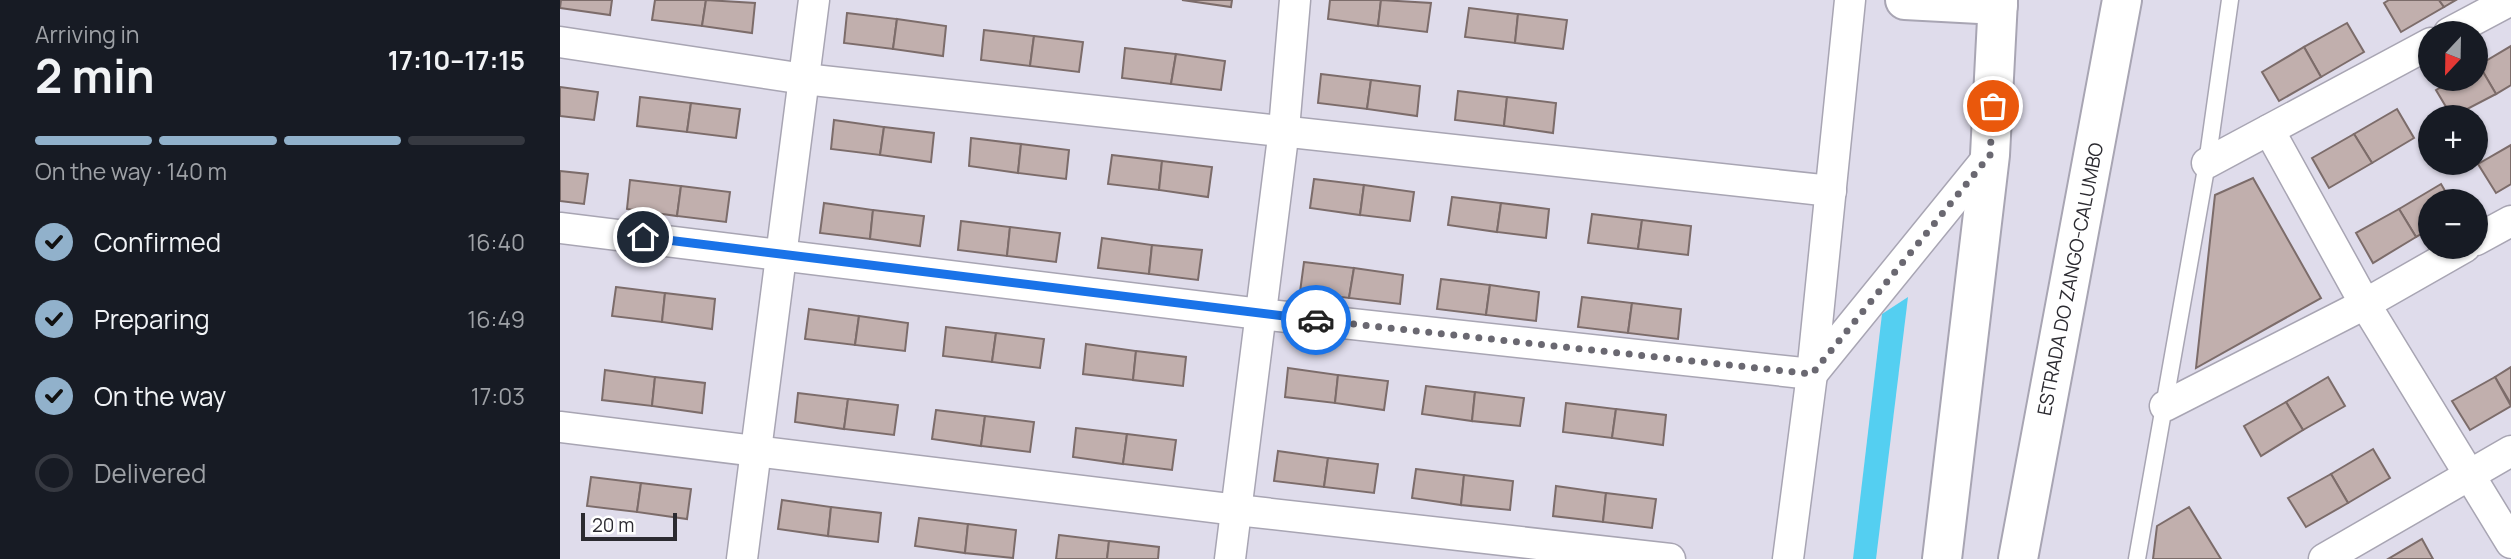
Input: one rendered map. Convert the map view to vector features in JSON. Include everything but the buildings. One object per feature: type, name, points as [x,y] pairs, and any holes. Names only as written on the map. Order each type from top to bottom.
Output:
[{"type":"main road","points":[[1905,0],[1998,3],[1990,155],[1941,559]]},
{"type":"main road","name":"ESTRADA DO ZANGO-CALUMBO","points":[[2018,559],[2122,0]]},
{"type":"street","points":[[742,559],[814,0]]},
{"type":"street","points":[[1230,559],[1284,129],[1295,0]]},
{"type":"street","points":[[1788,559],[1812,374],[1850,0]]},
{"type":"street","points":[[2472,21],[2511,0]]},
{"type":"street","points":[[560,42],[804,79],[1284,129],[1831,191]]},
{"type":"street","points":[[2207,163],[2418,50]]},
{"type":"street","points":[[2269,130],[2365,304],[2511,543]]},
{"type":"street","points":[[1812,374],[1990,155]]},
{"type":"street","points":[[2488,233],[2511,221]]},
{"type":"street","points":[[560,228],[1260,314],[1812,374]]},
{"type":"street","points":[[2165,406],[2365,304],[2444,259]]},
{"type":"street","points":[[560,427],[1237,510],[1670,559]]},
{"type":"street","points":[[2324,559],[2511,452]]},
{"type":"lane","points":[[2137,559],[2207,163],[2231,0]]},
{"type":"water","points":[[1908,297],[1876,559],[1853,559],[1882,314]]},
{"type":"way so far","points":[[1316,320],[1812,374],[1990,155],[1993,106]]},
{"type":"route","points":[[643,237],[1316,320]]}]
